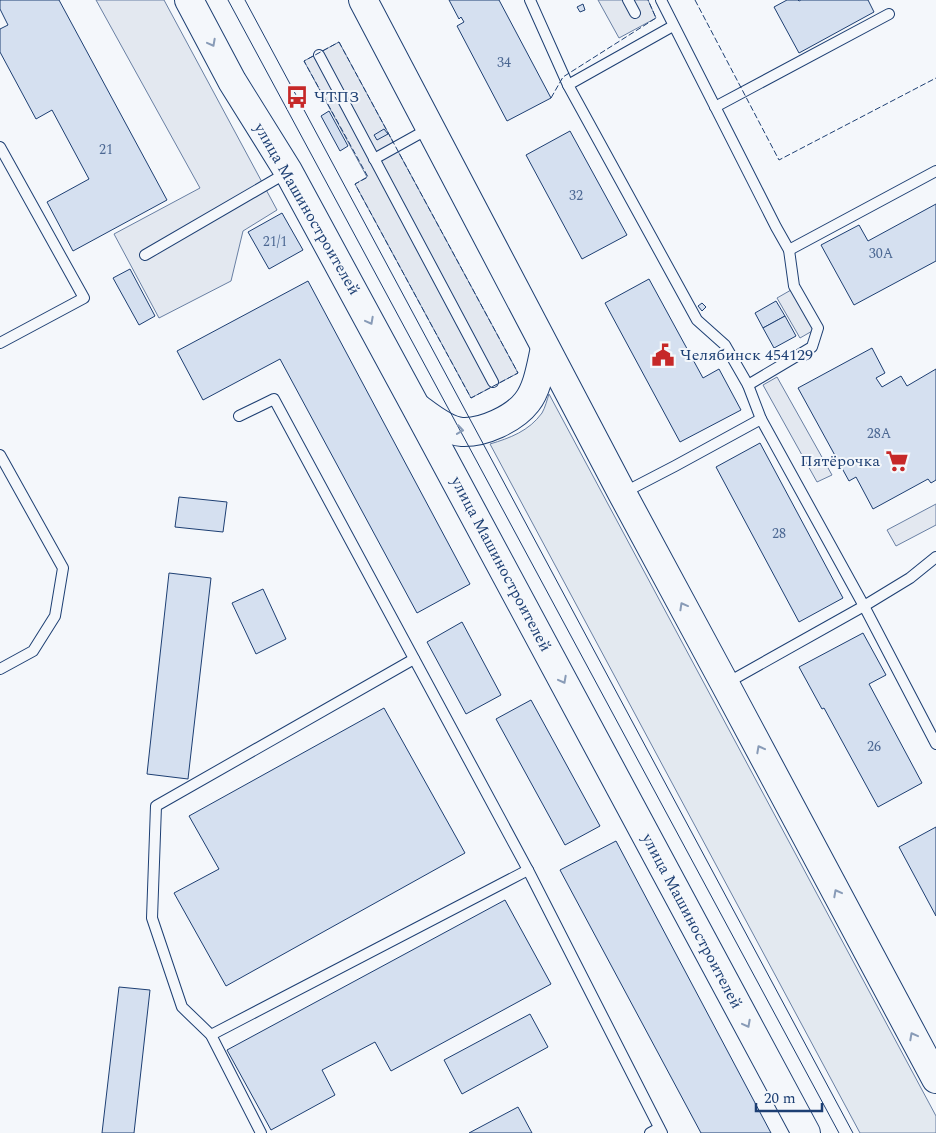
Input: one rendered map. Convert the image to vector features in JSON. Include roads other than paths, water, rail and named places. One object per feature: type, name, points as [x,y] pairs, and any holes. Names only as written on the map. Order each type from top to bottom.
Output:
[{"type":"main road","name":"улица Машиностроителей","points":[[189,0],[232,81],[288,171],[806,1133]]},
{"type":"main road","points":[[363,0],[545,348],[936,1080]]},
{"type":"main road","points":[[417,409],[438,424],[462,432],[494,426],[514,414],[528,402],[538,382],[545,348]]},
{"type":"lane","points":[[530,0],[568,85],[697,320],[725,345],[748,384],[762,419],[864,606],[936,744]]},
{"type":"lane","points":[[628,0],[635,12]]},
{"type":"lane","points":[[661,0],[789,250],[794,286],[818,328],[812,347],[748,384]]},
{"type":"lane","points":[[715,107],[889,14]]},
{"type":"lane","points":[[568,85],[674,26]]},
{"type":"lane","points":[[319,55],[493,382]]},
{"type":"lane","points":[[374,158],[430,128]]},
{"type":"lane","points":[[0,146],[84,298],[0,343]]},
{"type":"lane","points":[[145,255],[288,171]]},
{"type":"lane","points":[[789,250],[936,171]]},
{"type":"lane","points":[[239,416],[274,398],[528,870],[657,1131]]},
{"type":"lane","points":[[622,493],[762,419]]},
{"type":"lane","points":[[0,455],[63,568],[55,616],[33,651],[0,669]]},
{"type":"lane","points":[[726,684],[864,606],[910,578],[936,557]]},
{"type":"lane","points":[[261,1133],[211,1035],[182,1007],[152,918],[156,806],[414,659]]},
{"type":"lane","points":[[211,1035],[528,870]]},
{"type":"tram line","points":[[228,0],[839,1133]]},
{"type":"tram line","points":[[245,0],[853,1133]]},
{"type":"place","name":"ЧТПЗ","points":[[297,97]]},
{"type":"place","name":"Челябинск 454129","points":[[663,355]]},
{"type":"place","name":"Пятёрочка","points":[[897,461]]}]
